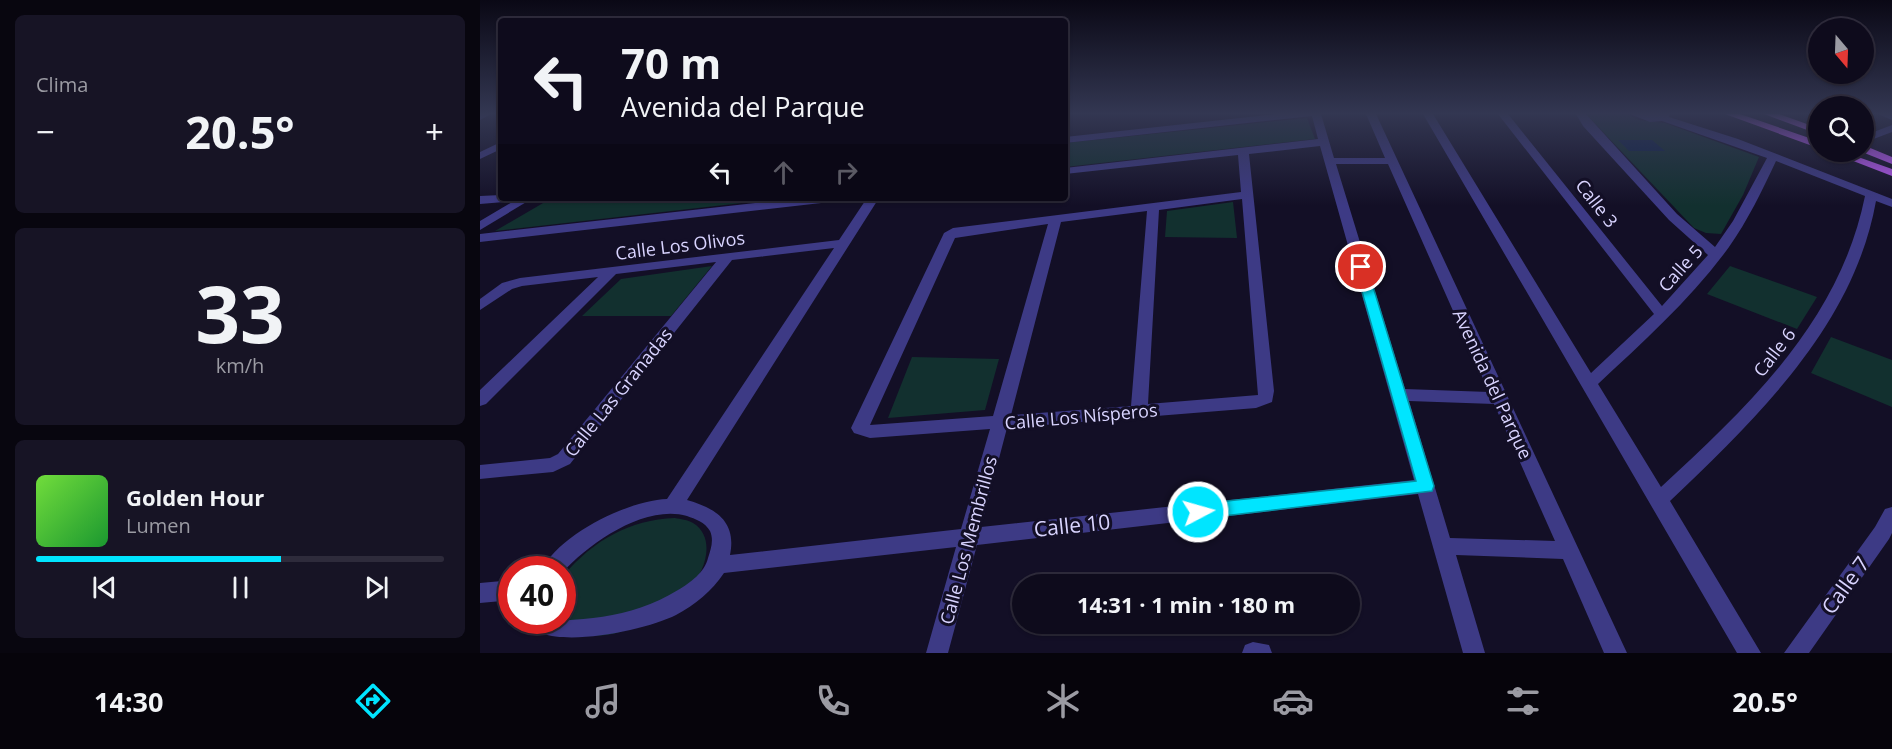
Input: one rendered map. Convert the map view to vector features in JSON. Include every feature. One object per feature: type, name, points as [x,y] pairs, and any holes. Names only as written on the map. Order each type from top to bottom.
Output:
[{"type":"main road","points":[[1874,153],[1892,161]]},
{"type":"main road","points":[[1862,162],[1892,173]]},
{"type":"street","points":[[1068,171],[1302,144]]},
{"type":"street","points":[[1325,144],[1474,653]]},
{"type":"street","name":"Avenida del Parque","points":[[1385,144],[1616,653]]},
{"type":"street","points":[[1446,144],[1750,653]]},
{"type":"street","name":"Calle 3","points":[[1527,144],[1662,315]]},
{"type":"street","points":[[1606,144],[1673,217],[1716,255]]},
{"type":"street","points":[[1740,144],[1892,203]]},
{"type":"street","points":[[480,156],[498,147]]},
{"type":"street","name":"Calle Los Nísperos","points":[[1056,218],[960,230],[949,236],[860,428],[870,432],[1000,423],[1256,402],[1266,398],[1243,151]]},
{"type":"street","name":"Calle 5","points":[[1588,384],[1662,315],[1716,255],[1750,201],[1773,157]]},
{"type":"street","points":[[1329,161],[1392,161]]},
{"type":"street","points":[[1056,218],[1247,195]]},
{"type":"street","name":"Calle 6","points":[[1658,501],[1741,423],[1799,355],[1838,294],[1861,241],[1871,195]]},
{"type":"street","points":[[480,200],[498,198]]},
{"type":"street","points":[[480,215],[505,201]]},
{"type":"street","points":[[480,226],[522,201]]},
{"type":"street","points":[[480,238],[791,201]]},
{"type":"street","points":[[672,507],[871,201]]},
{"type":"street","points":[[1139,412],[1153,206]]},
{"type":"street","name":"Calle Los Membrillos","points":[[937,653],[1056,218]]},
{"type":"street","name":"Calle Los Olivos","points":[[480,306],[507,286],[520,282],[843,243]]},
{"type":"street","name":"Calle Las Granadas","points":[[480,472],[553,465],[569,455],[727,258]]},
{"type":"street","points":[[480,400],[611,272]]},
{"type":"street","points":[[1399,395],[1500,398]]},
{"type":"street","name":"Calle 10","points":[[718,565],[1426,486]]},
{"type":"street","points":[[538,634],[552,647],[578,653],[612,648],[647,635],[679,614],[704,590],[718,565],[723,545],[720,528],[709,516],[693,509],[672,507],[643,511],[613,522],[584,540],[567,556]]},
{"type":"street","name":"Calle 7","points":[[1795,653],[1882,534],[1892,515]]},
{"type":"street","points":[[1443,546],[1569,550]]},
{"type":"street","points":[[480,593],[498,591]]},
{"type":"street","points":[[1253,653],[1261,653]]},
{"type":"green space","points":[[1068,144],[1266,144],[1068,167]]},
{"type":"green space","points":[[1615,144],[1724,144],[1759,157],[1743,195],[1721,234],[1706,233],[1694,228]]},
{"type":"green space","points":[[547,201],[760,201],[495,231]]},
{"type":"green space","points":[[1233,202],[1237,238],[1165,237],[1167,211]]},
{"type":"green space","points":[[712,266],[671,316],[582,316],[621,279]]},
{"type":"green space","points":[[1730,266],[1817,297],[1797,329],[1707,294]]},
{"type":"green space","points":[[1831,337],[1892,360],[1892,407],[1811,373]]},
{"type":"green space","points":[[912,357],[999,359],[985,410],[888,418]]},
{"type":"green space","points":[[675,518],[691,522],[700,529],[706,545],[706,554],[696,580],[677,597],[620,632],[597,636],[574,634],[576,634],[576,562],[600,542],[614,534],[642,523]]},
{"type":"water","points":[[1622,144],[1657,144],[1665,151],[1629,151]]},
{"type":"route","points":[[1198,512],[1426,486],[1361,267]]}]
